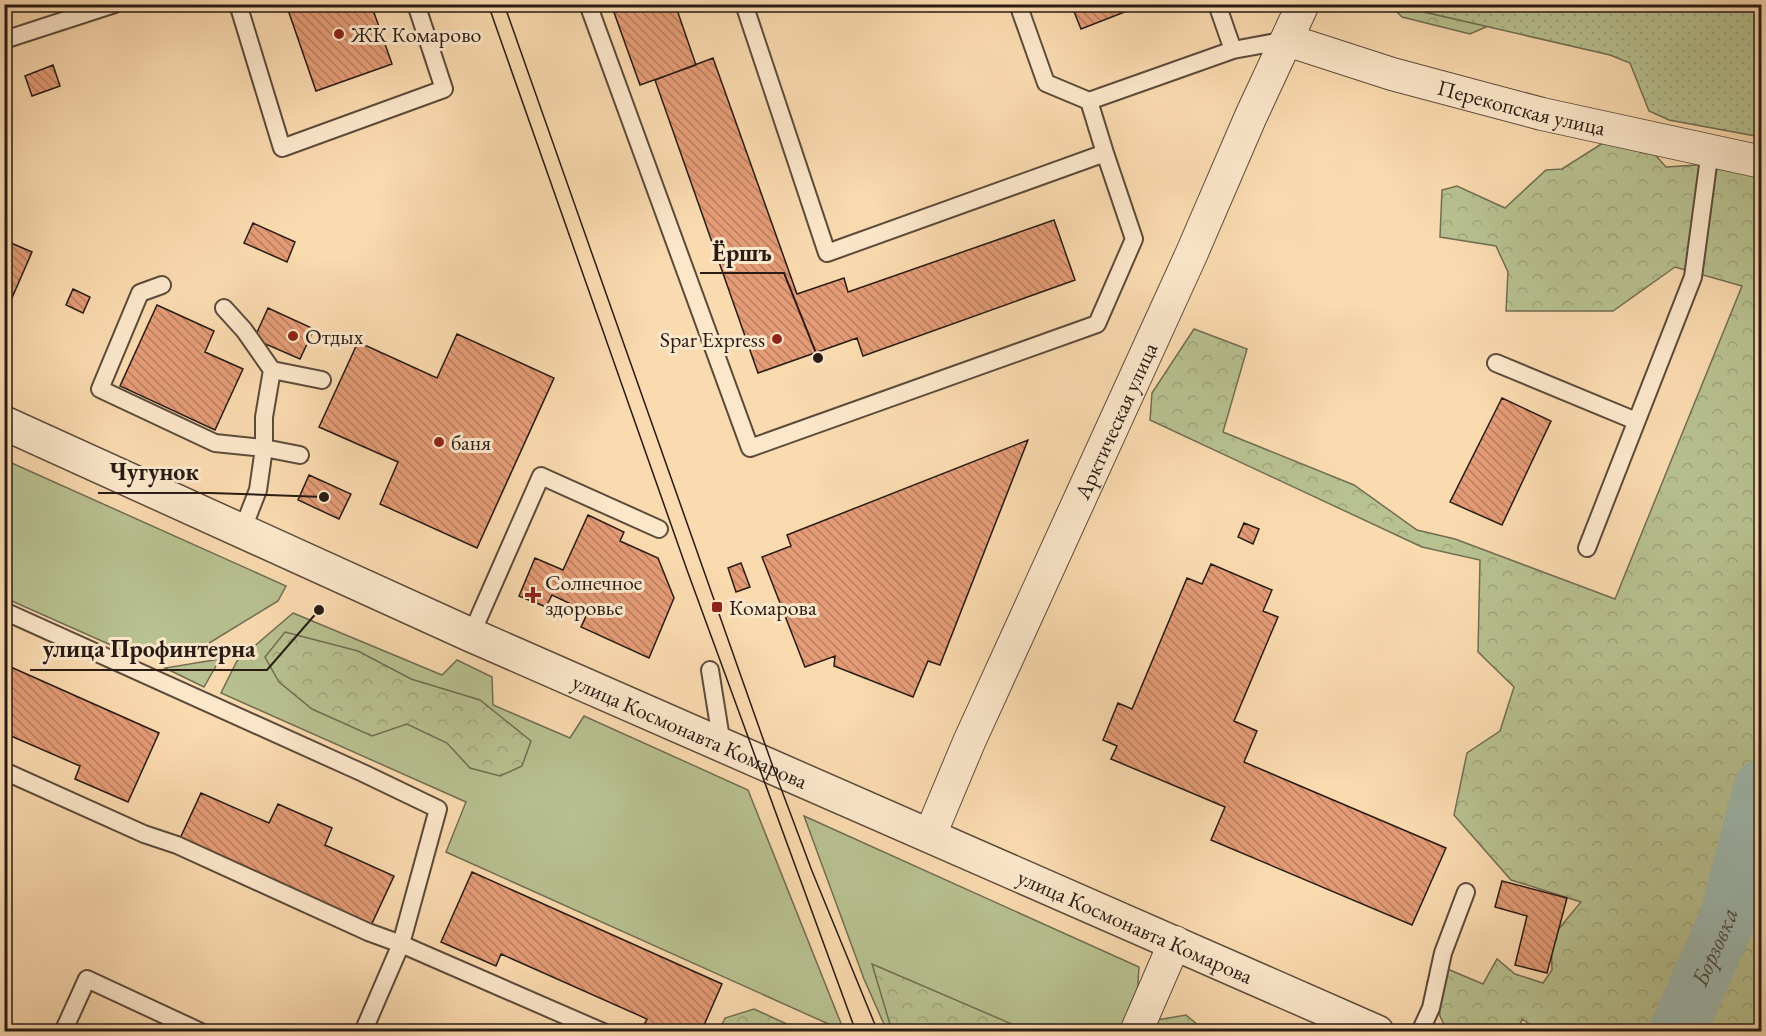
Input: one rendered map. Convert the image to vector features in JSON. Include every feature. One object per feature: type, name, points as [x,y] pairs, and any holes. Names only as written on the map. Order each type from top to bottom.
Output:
[{"type":"street","name":"Арктическая улица","points":[[930,835],[974,731],[1303,4]]},
{"type":"street","name":"Перекопская улица","points":[[1287,40],[1392,74],[1542,114],[1761,162]]},
{"type":"street","name":"улица Космонавта Комарова","points":[[4,423],[471,634],[1377,1032]]},
{"type":"street","points":[[1137,1032],[1175,942]]},
{"type":"lane","points":[[4,40],[115,4]]},
{"type":"lane","points":[[238,4],[282,148],[444,89],[416,4]]},
{"type":"lane","points":[[588,4],[750,448],[1097,324],[1134,239],[1089,101]]},
{"type":"lane","points":[[744,4],[827,253],[1105,153]]},
{"type":"lane","points":[[1018,4],[1046,83],[1089,101],[1233,50],[1287,40]]},
{"type":"lane","points":[[1217,4],[1233,50]]},
{"type":"lane","points":[[1587,548],[1694,278],[1710,150]]},
{"type":"lane","points":[[162,285],[140,293],[100,389],[215,443],[264,448],[300,455]]},
{"type":"lane","points":[[224,308],[244,330],[272,370],[322,380]]},
{"type":"lane","points":[[1497,363],[1636,421]]},
{"type":"lane","points":[[242,531],[258,490],[264,448],[264,417],[272,370]]},
{"type":"lane","points":[[471,634],[540,476],[659,529]]},
{"type":"lane","points":[[4,611],[438,809],[401,944],[363,1032]]},
{"type":"lane","points":[[710,670],[722,745]]},
{"type":"lane","points":[[4,771],[144,834],[177,845],[368,932],[401,944],[603,1032]]},
{"type":"lane","points":[[1420,1032],[1431,1008],[1443,953],[1466,892]]},
{"type":"lane","points":[[63,1032],[87,979],[201,1032]]},
{"type":"green space","points":[[1390,5],[1509,5],[1513,15],[1470,34],[1402,17]]},
{"type":"green space","points":[[1421,5],[1761,5],[1761,137],[1669,120],[1649,111],[1630,63],[1610,55],[1424,12]]},
{"type":"green space","points":[[1606,141],[1650,149],[1666,167],[1728,163],[1761,171],[1761,1031],[1539,1031],[1522,1019],[1518,1031],[1447,1031],[1440,1016],[1438,994],[1427,982],[1438,965],[1483,984],[1497,959],[1515,974],[1543,983],[1552,970],[1551,938],[1581,902],[1511,880],[1454,815],[1467,753],[1500,731],[1514,687],[1478,652],[1480,560],[1422,547],[1150,420],[1152,393],[1194,329],[1247,349],[1223,432],[1354,485],[1417,530],[1455,539],[1615,599],[1742,286],[1675,267],[1613,311],[1506,311],[1508,272],[1496,246],[1440,237],[1442,190],[1457,186],[1505,208],[1546,170],[1562,169]]},
{"type":"green space","points":[[5,460],[286,586],[278,601],[206,645],[131,654],[5,598]]},
{"type":"green space","points":[[293,613],[442,675],[457,660],[492,677],[493,705],[570,738],[584,716],[748,790],[844,1031],[446,852],[466,802],[221,693],[237,661]]},
{"type":"green space","points":[[285,632],[358,651],[411,679],[480,700],[531,741],[522,766],[500,776],[470,768],[447,743],[407,724],[372,736],[312,709],[279,682],[265,657]]},
{"type":"green space","points":[[220,659],[204,687],[165,668]]},
{"type":"green space","points":[[804,816],[1139,967],[1137,998],[1119,1031],[887,1031],[864,979]]},
{"type":"green space","points":[[872,964],[1028,1031],[892,1031]]},
{"type":"green space","points":[[754,1009],[802,1031],[719,1031],[725,1018]]},
{"type":"green space","points":[[1186,1015],[1205,1031],[1146,1032],[1151,1021]]},
{"type":"building","name":"ЖК Комарово","points":[[286,4],[371,4],[392,64],[316,91]]},
{"type":"building","points":[[611,4],[675,4],[696,65],[640,85]]},
{"type":"building","points":[[1071,4],[1145,4],[1081,29]]},
{"type":"building","points":[[713,58],[797,294],[844,278],[848,292],[1054,220],[1075,280],[863,356],[857,338],[758,373],[655,80]]},
{"type":"building","points":[[53,65],[60,86],[32,96],[25,76]]},
{"type":"building","points":[[253,223],[295,242],[287,262],[244,243]]},
{"type":"building","points":[[4,240],[32,252],[8,307],[4,305]]},
{"type":"building","points":[[73,289],[90,297],[83,313],[66,305]]},
{"type":"building","points":[[157,305],[214,331],[205,352],[243,369],[215,430],[120,386]]},
{"type":"building","points":[[268,308],[314,329],[300,359],[254,339]]},
{"type":"building","name":"баня","points":[[457,334],[554,378],[477,548],[380,504],[398,462],[319,427],[358,342],[437,378]]},
{"type":"building","points":[[1502,398],[1551,421],[1502,525],[1450,502]]},
{"type":"building","points":[[1028,440],[940,665],[928,661],[913,697],[834,666],[835,656],[805,667],[762,557],[791,546],[787,535]]},
{"type":"building","points":[[309,475],[351,494],[339,519],[298,500]]},
{"type":"building","points":[[588,515],[624,532],[620,541],[658,558],[674,598],[649,658],[581,627],[588,612],[552,595],[546,607],[519,596],[535,558],[563,570]]},
{"type":"building","points":[[1244,523],[1259,529],[1253,544],[1238,537]]},
{"type":"building","points":[[741,563],[750,587],[736,592],[728,568]]},
{"type":"building","points":[[1211,564],[1272,590],[1263,611],[1278,617],[1234,721],[1257,731],[1244,762],[1446,848],[1412,925],[1211,840],[1225,807],[1111,759],[1117,746],[1103,740],[1118,703],[1132,709],[1187,578],[1202,584]]},
{"type":"building","points":[[4,664],[159,733],[128,802],[75,779],[80,766],[4,733]]},
{"type":"building","points":[[201,793],[269,823],[278,804],[332,828],[325,845],[394,876],[368,932],[177,845]]},
{"type":"building","points":[[472,872],[722,984],[701,1032],[643,1032],[641,1031],[647,1019],[501,954],[496,966],[441,942]]},
{"type":"building","points":[[1502,881],[1567,898],[1547,973],[1515,965],[1527,916],[1495,907]]},
{"type":"waterway","name":"Борзовка","points":[[1677,1032],[1727,920],[1762,788]]},
{"type":"tram line","points":[[488,4],[687,570],[856,1032]]},
{"type":"tram line","points":[[504,4],[773,767],[812,871],[878,1032]]},
{"type":"place","name":"ЖК Комарово","points":[[339,34]]},
{"type":"place","name":"Отдых","points":[[293,336]]},
{"type":"place","name":"Spar Express","points":[[777,339]]},
{"type":"place","name":"Ёршъ","points":[[818,358]]},
{"type":"place","name":"баня","points":[[439,442]]},
{"type":"place","name":"Чугунок","points":[[324,497]]},
{"type":"place","name":"Солнечное здоровье","points":[[533,595]]},
{"type":"place","name":"Комарова","points":[[717,607]]},
{"type":"place","name":"улица Профинтерна","points":[[319,610]]}]
